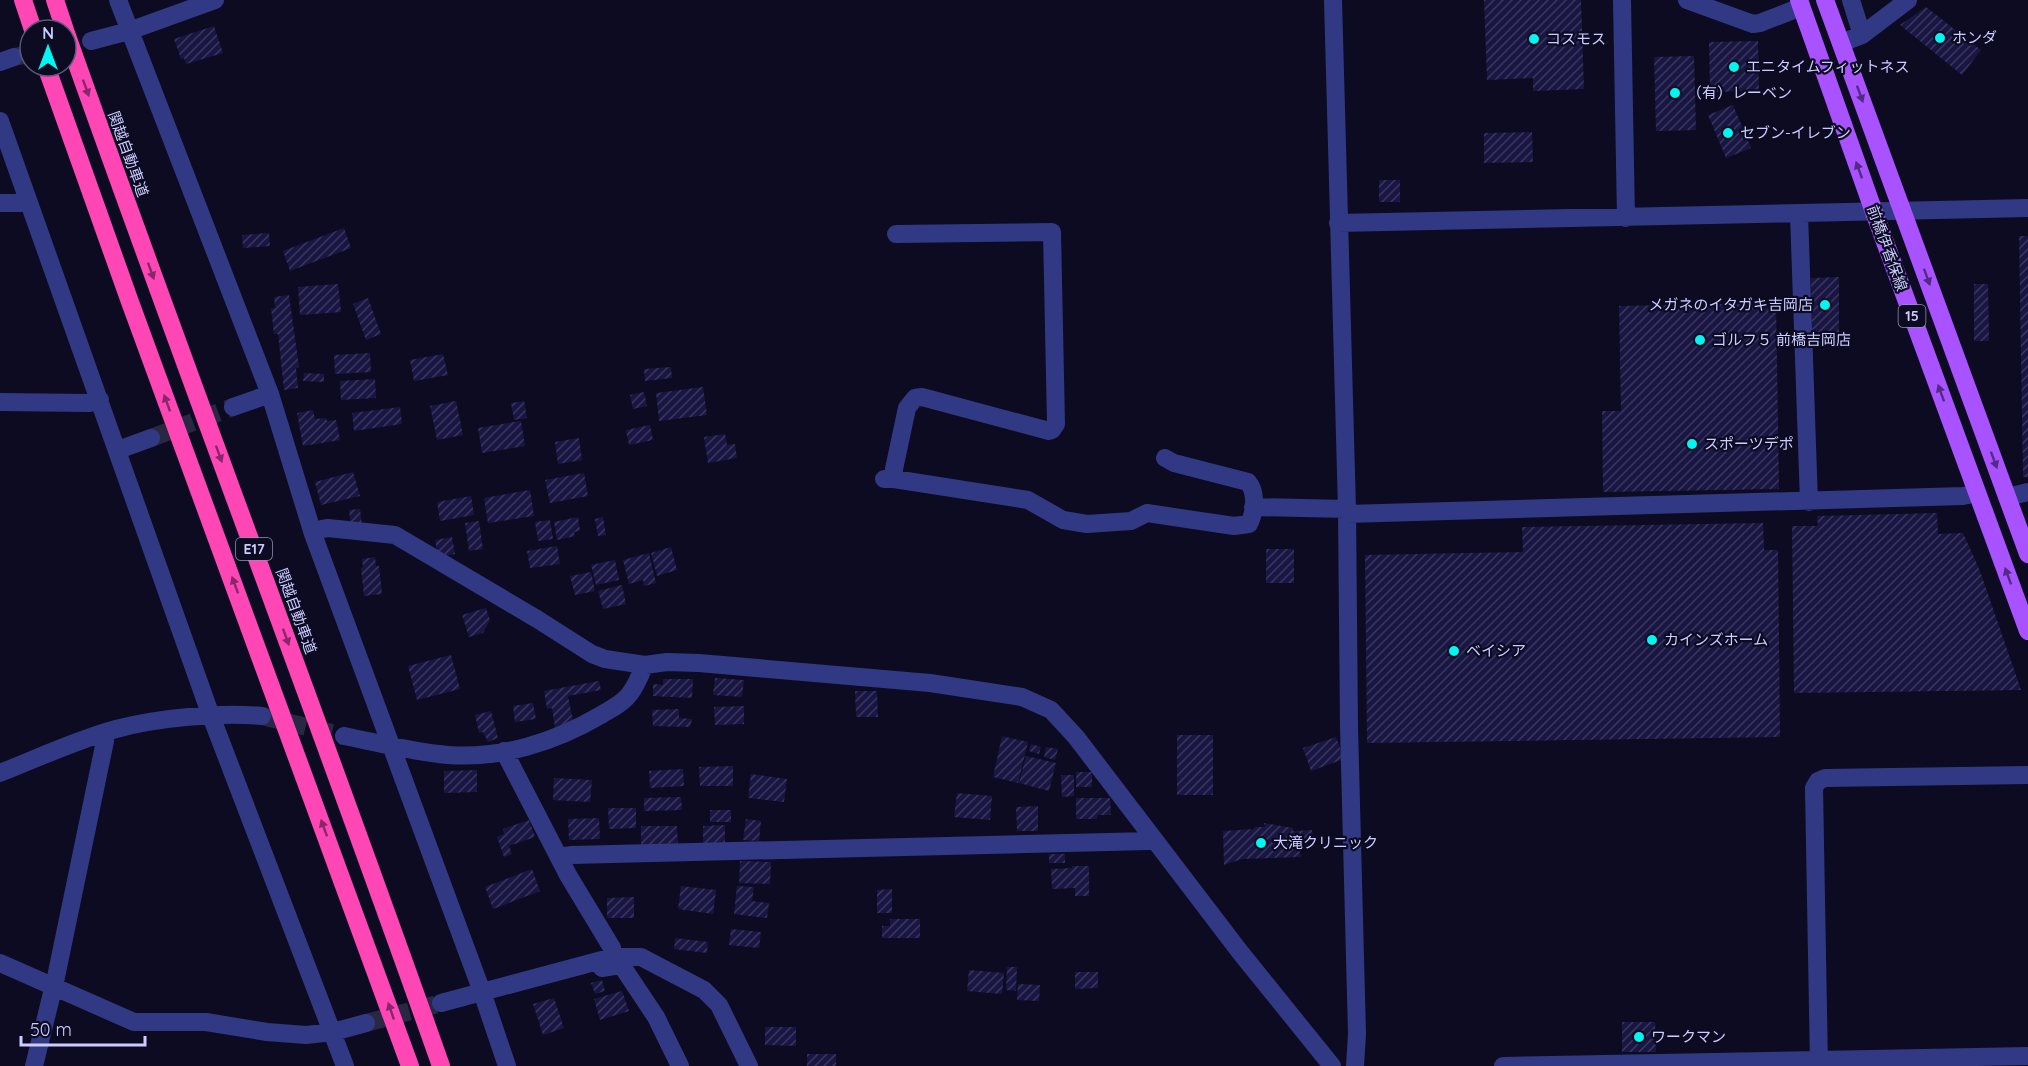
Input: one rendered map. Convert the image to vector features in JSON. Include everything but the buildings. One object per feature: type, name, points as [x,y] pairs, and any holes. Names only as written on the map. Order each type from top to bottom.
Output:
[{"type":"highway","points":[[23,0],[29,18]]},
{"type":"highway","name":"関越自動車道","points":[[54,0],[61,18]]},
{"type":"highway","name":"関越自動車道","points":[[78,65],[441,1066]]},
{"type":"highway","name":"E17","points":[[50,78],[410,1066]]},
{"type":"main road","name":"前橋伊香保線","points":[[1825,0],[2028,554]]},
{"type":"main road","name":"前橋伊香保線","points":[[1800,3],[2028,631]]},
{"type":"street","points":[[118,0],[270,394],[313,534],[391,746],[489,994],[507,1066]]},
{"type":"street","points":[[92,41],[129,31],[215,0]]},
{"type":"street","points":[[1333,0],[1347,511],[1349,727],[1357,1022],[1355,1066]]},
{"type":"street","points":[[1622,0],[1626,218]]},
{"type":"street","points":[[1687,0],[1753,24],[1760,23],[1800,3]]},
{"type":"street","points":[[1851,0],[1862,35]]},
{"type":"street","points":[[1841,43],[1862,35],[1908,0]]},
{"type":"street","points":[[0,121],[212,716],[345,1066]]},
{"type":"street","points":[[0,203],[21,203],[28,200]]},
{"type":"street","points":[[1338,223],[2028,208]]},
{"type":"street","points":[[1799,214],[1809,502]]},
{"type":"street","points":[[896,234],[1052,232],[1056,424],[1052,430],[1048,431],[922,397],[915,398],[907,408],[894,469],[889,479],[1028,500],[1063,520],[1087,524],[1131,521],[1147,513],[1240,527],[1249,524],[1254,507],[1253,489],[1248,482],[1174,463],[1165,458]]},
{"type":"street","points":[[233,406],[270,394]]},
{"type":"street","points":[[0,402],[88,404],[100,400]]},
{"type":"street","points":[[118,450],[151,438]]},
{"type":"street","points":[[2007,497],[2028,492]]},
{"type":"street","points":[[1254,507],[1347,511],[1809,502],[1964,496],[1977,493]]},
{"type":"street","points":[[313,534],[328,528],[394,535],[592,654],[612,662],[645,665],[667,662],[699,663],[930,683],[1022,697],[1051,710],[1064,723],[1332,1066]]},
{"type":"street","points":[[344,736],[448,755],[504,751],[549,740],[613,708],[626,699],[645,665]]},
{"type":"street","points":[[0,773],[102,734],[147,723],[212,716],[262,716]]},
{"type":"street","points":[[34,1066],[54,987],[105,741],[102,734]]},
{"type":"street","points":[[504,751],[560,860],[612,948],[614,957]]},
{"type":"street","points":[[1819,1063],[1814,788],[1818,782],[1826,778],[2028,775]]},
{"type":"street","points":[[560,860],[572,855],[1149,841],[1152,837]]},
{"type":"street","points":[[489,994],[614,957],[641,957],[704,990],[718,1005],[749,1066]]},
{"type":"street","points":[[0,963],[134,1022],[206,1022],[292,1035],[317,1035],[366,1023]]},
{"type":"street","points":[[441,1003],[620,965],[656,1017],[680,1066]]},
{"type":"street","points":[[1503,1066],[1819,1063],[2028,1056]]},
{"type":"tunnel","points":[[14,57],[18,56]]},
{"type":"tunnel","points":[[151,438],[233,407]]},
{"type":"tunnel","points":[[262,716],[344,736]]},
{"type":"tunnel","points":[[366,1023],[441,1003]]},
{"type":"place","name":"ホンダ","points":[[1940,38]]},
{"type":"place","name":"コスモス","points":[[1534,39]]},
{"type":"place","name":"エニタイムフィットネス","points":[[1734,67]]},
{"type":"place","name":"（有）レーベン","points":[[1675,93]]},
{"type":"place","name":"セブン-イレブン","points":[[1728,133]]},
{"type":"place","name":"メガネのイタガキ吉岡店","points":[[1825,305]]},
{"type":"place","name":"ゴルフ５ 前橋吉岡店","points":[[1700,340]]},
{"type":"place","name":"スポーツデポ","points":[[1692,444]]},
{"type":"place","name":"カインズホーム","points":[[1652,640]]},
{"type":"place","name":"ベイシア","points":[[1454,651]]},
{"type":"place","name":"大滝クリニック","points":[[1261,843]]},
{"type":"place","name":"ワークマン","points":[[1639,1037]]}]
